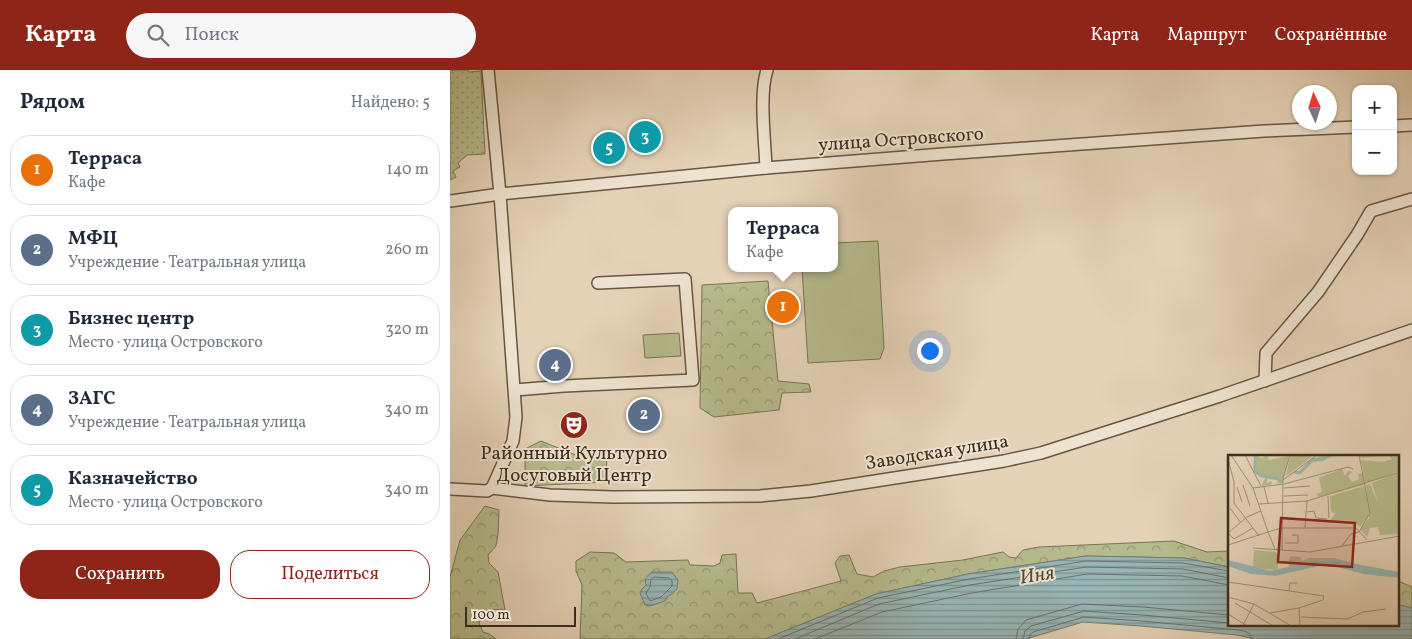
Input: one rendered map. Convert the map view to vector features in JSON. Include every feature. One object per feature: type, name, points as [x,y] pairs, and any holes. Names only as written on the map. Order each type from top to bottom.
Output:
[{"type":"street","points":[[488,70],[500,194],[516,417],[513,441],[492,488]]},
{"type":"street","points":[[766,168],[763,101],[764,78],[767,70]]},
{"type":"street","points":[[1397,126],[1412,125]]},
{"type":"street","name":"улица Островского","points":[[450,201],[500,194],[766,168],[1214,135],[1352,127]]},
{"type":"street","points":[[1265,381],[1266,353],[1318,292],[1357,235],[1370,211],[1412,200]]},
{"type":"street","points":[[515,390],[693,380],[686,279],[598,283]]},
{"type":"street","name":"Заводская улица","points":[[450,489],[487,491],[492,488],[550,495],[613,497],[744,496],[811,491],[1004,461],[1041,453],[1220,396],[1412,330]]},
{"type":"green space","points":[[450,70],[481,71],[485,154],[467,155],[458,163],[460,167],[453,171],[456,177],[450,180]]},
{"type":"green space","points":[[878,241],[884,348],[880,359],[808,363],[802,272],[838,272],[838,243]]},
{"type":"green space","points":[[768,281],[778,381],[809,384],[811,392],[782,393],[779,410],[714,417],[700,408],[702,285]]},
{"type":"green space","points":[[679,333],[681,356],[645,358],[643,335]]},
{"type":"green space","points":[[541,441],[583,458],[607,454],[606,482],[525,486],[525,449]]},
{"type":"green space","points":[[485,506],[499,510],[496,546],[488,555],[489,563],[498,572],[505,610],[486,612],[479,623],[483,632],[496,639],[450,639],[450,577],[460,540]]},
{"type":"green space","points":[[1174,541],[1207,552],[1228,551],[1228,567],[1184,558],[1086,556],[968,574],[876,594],[765,639],[580,639],[582,585],[576,571],[576,561],[590,552],[614,553],[626,562],[688,560],[690,565],[714,566],[720,563],[722,555],[736,554],[738,593],[752,593],[757,603],[841,581],[835,563],[840,556],[849,555],[857,574],[873,577],[884,571],[900,567],[963,560],[1003,552],[1009,557],[1016,558],[1023,550],[1039,547]]},
{"type":"green space","points":[[1399,581],[1412,587],[1412,608],[1399,605]]},
{"type":"water","name":"Иня","points":[[1086,556],[1184,558],[1228,567],[1228,626],[1399,626],[1399,605],[1412,608],[1412,639],[1255,639],[1237,635],[1083,622],[1026,639],[765,639],[876,594],[968,574]]},
{"type":"water","points":[[652,572],[672,572],[678,580],[677,589],[665,601],[650,606],[645,605],[640,593],[646,585],[646,578]]},
{"type":"place","name":"Бизнес центр","points":[[645,137]]},
{"type":"place","name":"Казначейство","points":[[609,148]]},
{"type":"place","name":"Терраса","points":[[783,307]]},
{"type":"place","name":"ЗАГС","points":[[555,365]]},
{"type":"place","name":"МФЦ","points":[[644,415]]},
{"type":"place","name":"Районный Культурно Досуговый Центр","points":[[574,425]]}]
